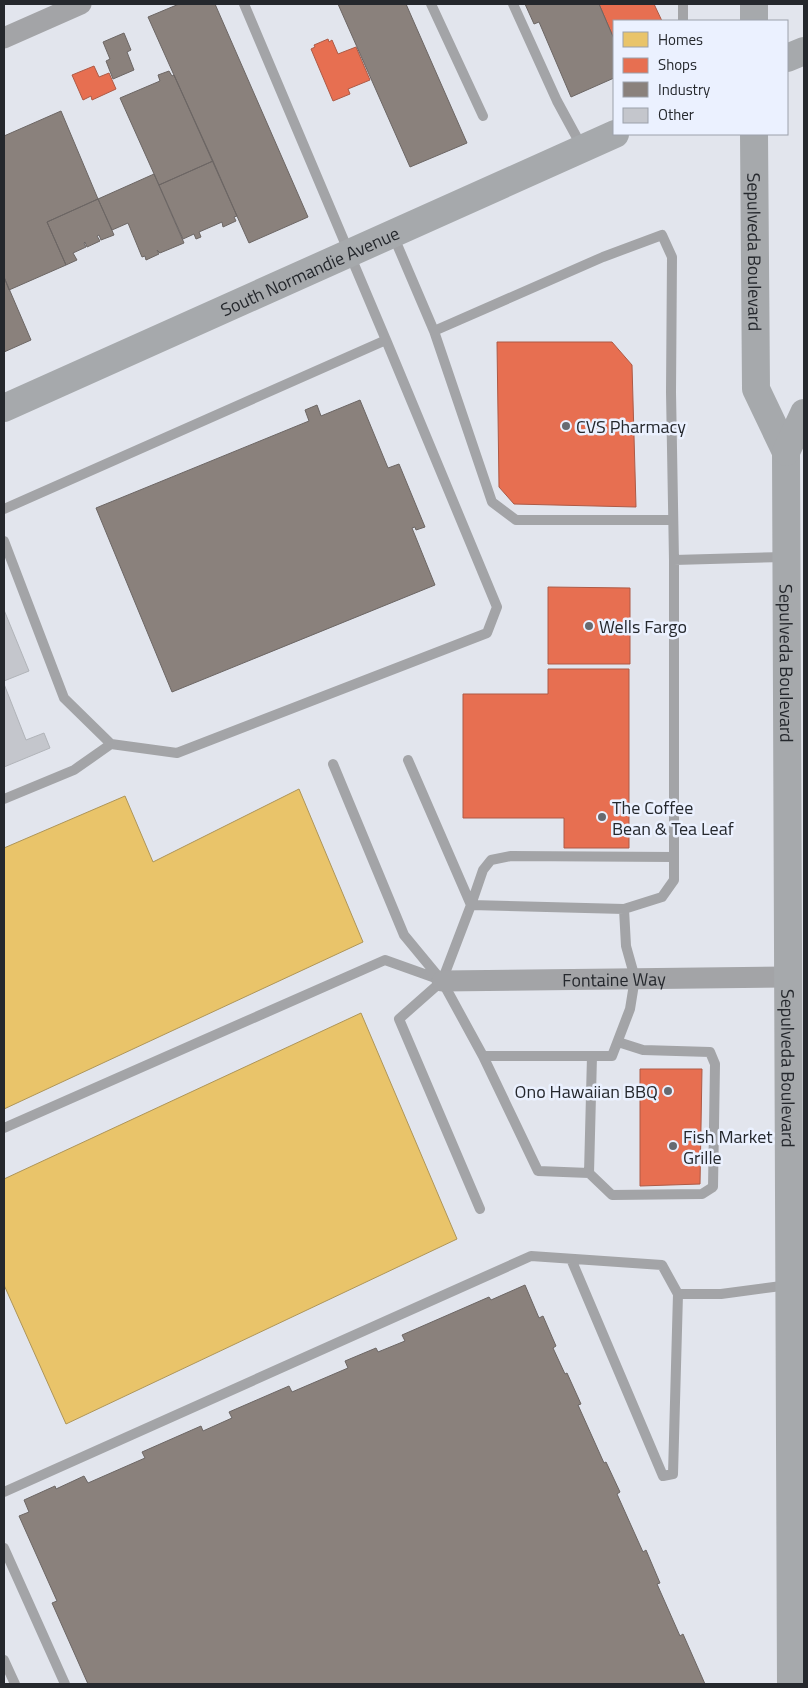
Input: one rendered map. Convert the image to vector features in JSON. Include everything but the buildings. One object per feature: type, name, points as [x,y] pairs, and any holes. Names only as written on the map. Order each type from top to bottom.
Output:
[{"type":"main road","points":[[754,4],[754,20]]},
{"type":"main road","points":[[788,58],[804,51]]},
{"type":"main road","name":"South Normandie Avenue","points":[[4,408],[613,135]]},
{"type":"main road","name":"Sepulveda Boulevard","points":[[754,135],[756,390],[786,452]]},
{"type":"main road","name":"Sepulveda Boulevard","points":[[791,1684],[796,1317],[789,1286],[786,452],[804,413]]},
{"type":"street","points":[[4,38],[81,4]]},
{"type":"street","name":"Fontaine Way","points":[[442,981],[787,978]]},
{"type":"lane","points":[[4,542],[64,698],[111,744],[177,753],[487,633],[497,608],[350,253],[244,4]]},
{"type":"lane","points":[[432,4],[483,116]]},
{"type":"lane","points":[[513,4],[557,101],[583,148]]},
{"type":"lane","points":[[683,4],[683,20]]},
{"type":"lane","points":[[392,234],[434,330],[492,502],[516,520],[673,520]]},
{"type":"lane","points":[[434,330],[603,257],[662,235],[672,257],[674,880],[662,897],[624,909],[471,905]]},
{"type":"lane","points":[[4,509],[386,340]]},
{"type":"lane","points":[[674,560],[786,557]]},
{"type":"lane","points":[[4,799],[74,770],[111,744]]},
{"type":"lane","points":[[408,760],[471,905]]},
{"type":"lane","points":[[333,764],[404,935],[442,981],[483,1056],[538,1171],[589,1173],[612,1195],[702,1194],[713,1187],[715,1064],[710,1052],[643,1050],[618,1042]]},
{"type":"lane","points":[[480,1209],[399,1019],[442,981],[483,870],[492,860],[511,856],[674,857]]},
{"type":"lane","points":[[483,1056],[612,1056],[630,1009],[635,978],[626,946],[624,909]]},
{"type":"lane","points":[[4,1128],[385,960],[442,981]]},
{"type":"lane","points":[[589,1173],[592,1056]]},
{"type":"lane","points":[[4,1492],[531,1256],[571,1259],[662,1266],[678,1294],[673,1474],[663,1476],[571,1259]]},
{"type":"lane","points":[[678,1294],[721,1294],[789,1286]]},
{"type":"lane","points":[[4,1548],[65,1684]]},
{"type":"lane","points":[[4,1660],[15,1684]]},
{"type":"place","name":"CVS Pharmacy","points":[[566,426]]},
{"type":"place","name":"Wells Fargo","points":[[589,626]]},
{"type":"place","name":"The Coffee Bean & Tea Leaf","points":[[602,817]]},
{"type":"place","name":"Ono Hawaiian BBQ","points":[[668,1091]]},
{"type":"place","name":"Fish Market Grille","points":[[673,1146]]}]
